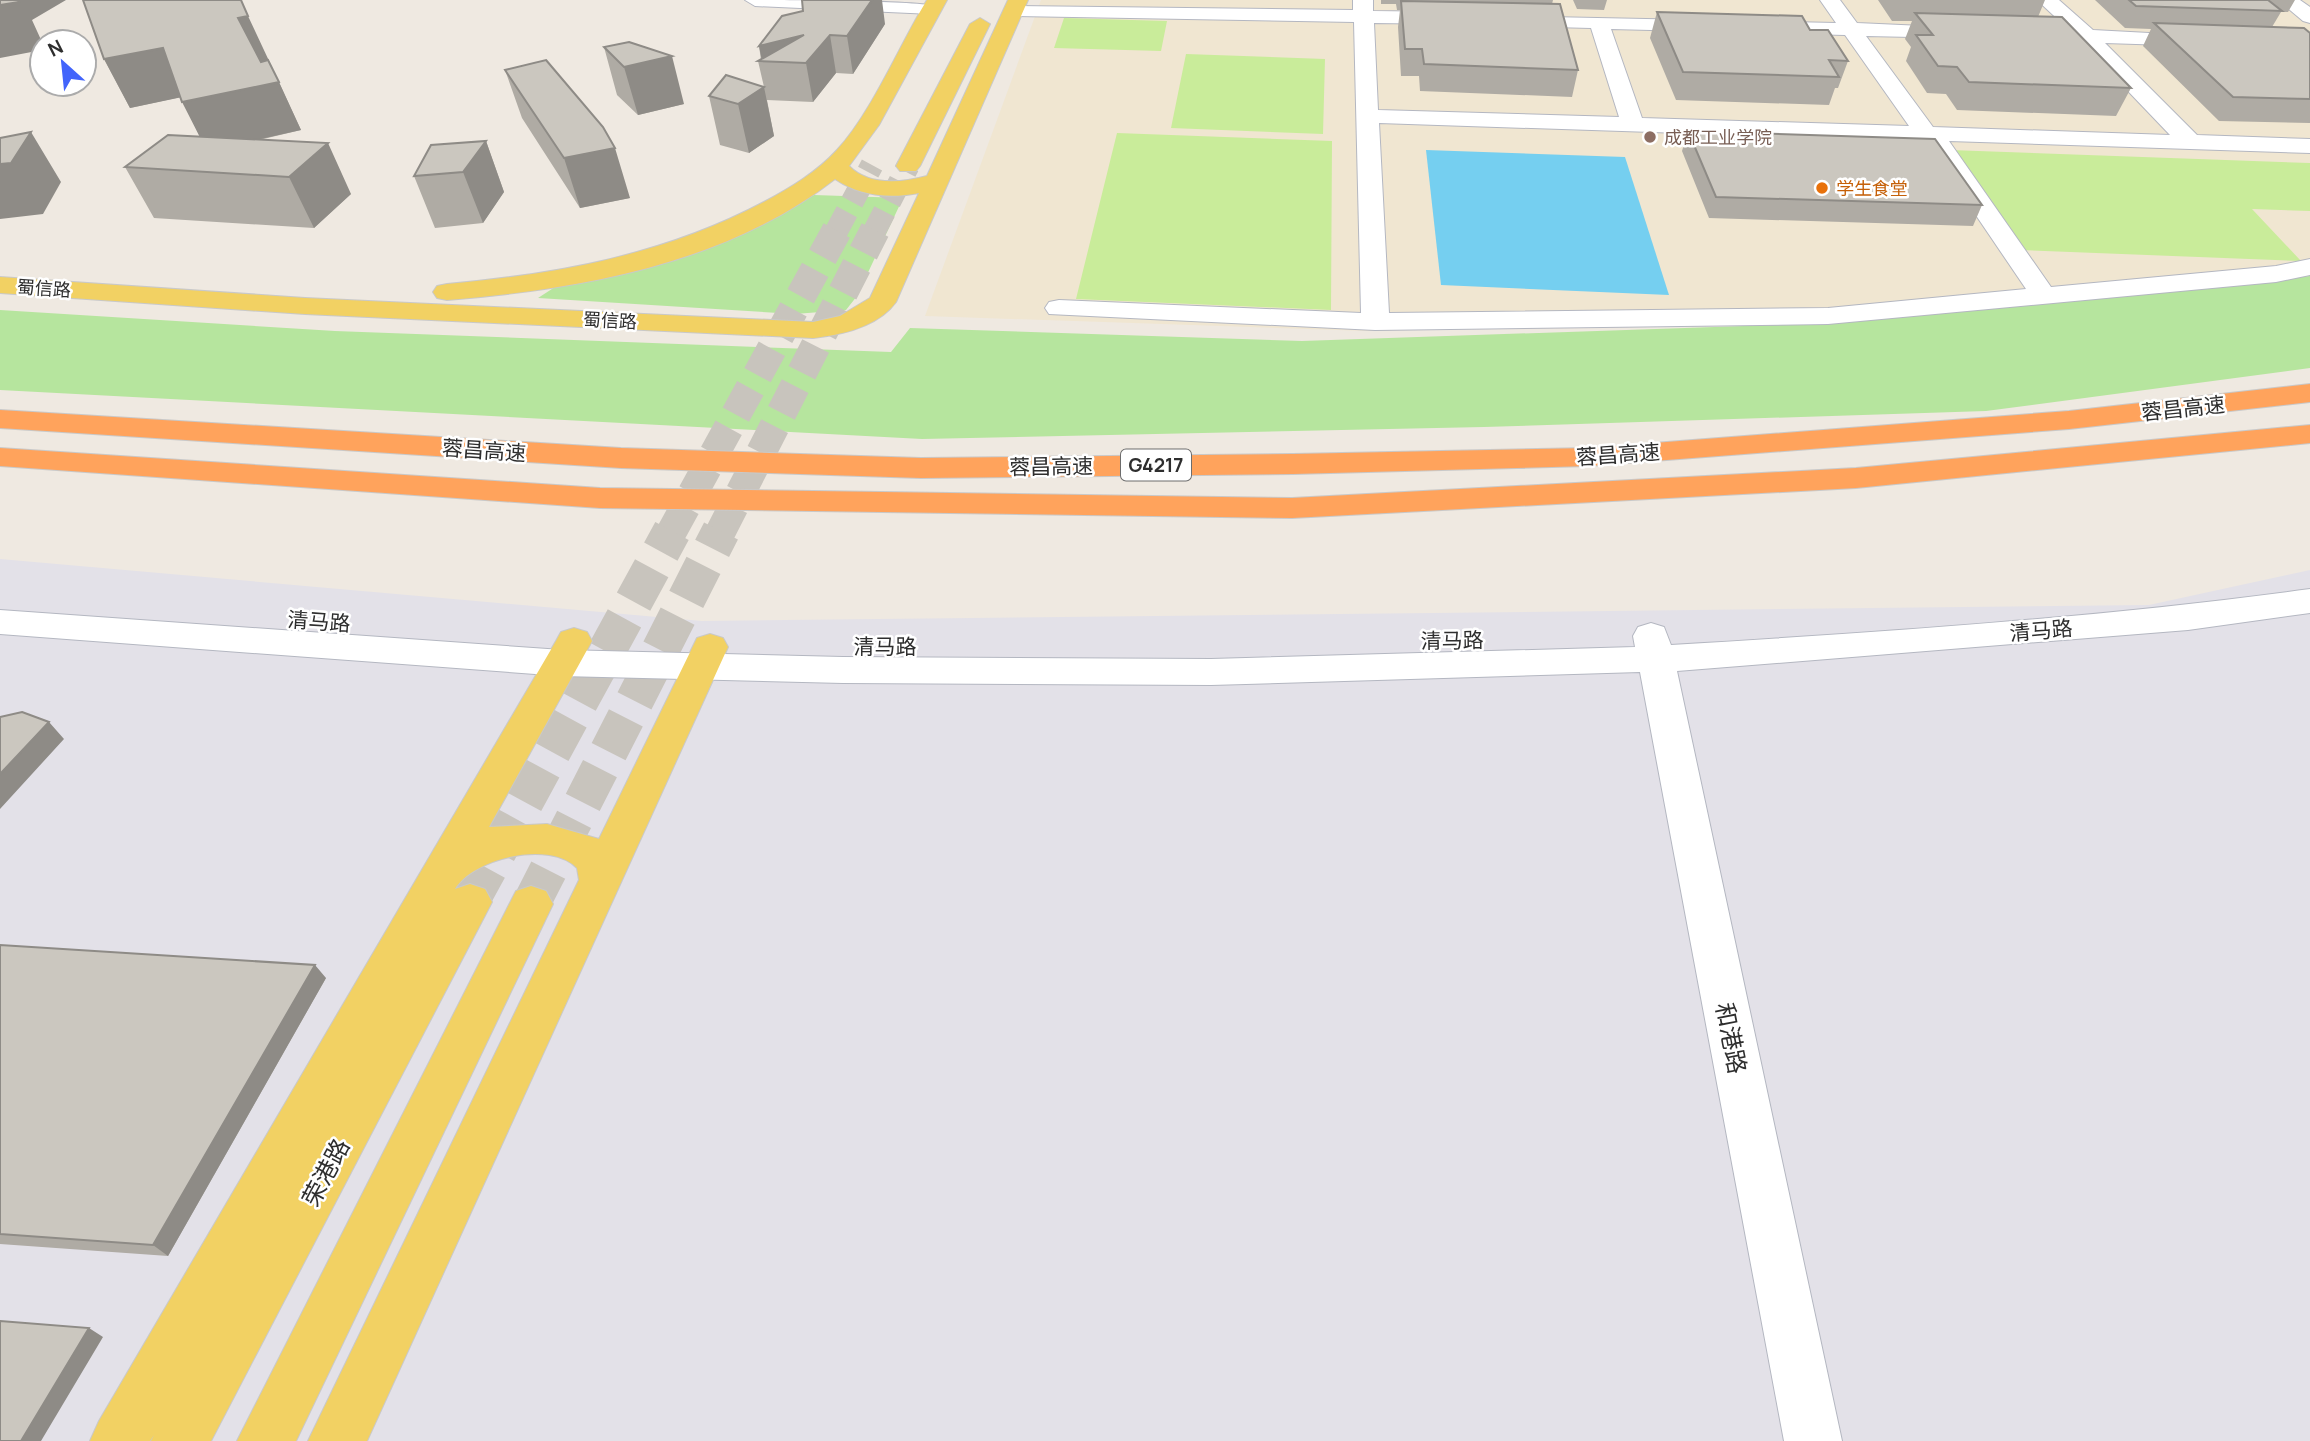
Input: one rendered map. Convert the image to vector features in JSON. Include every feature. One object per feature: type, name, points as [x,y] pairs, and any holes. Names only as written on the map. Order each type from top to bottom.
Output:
[{"type":"highway","name":"蓉昌高速","points":[[0,419],[621,458],[921,468],[1279,464],[1589,457],[2069,420],[2310,393]]},
{"type":"highway","name":"蓉昌高速","points":[[0,457],[600,498],[1292,508],[1856,478],[2310,434]]},
{"type":"main road","name":"蜀信路","points":[[0,285],[305,306],[813,330],[839,327],[869,313],[882,303],[936,181],[1008,3]]},
{"type":"main road","points":[[908,166],[1008,3]]},
{"type":"main road","name":"蜀信路","points":[[0,272],[287,291],[415,295],[490,289],[565,278],[689,245],[758,216],[815,183],[835,165],[863,134],[935,4]]},
{"type":"main road","points":[[835,165],[843,177],[856,184],[877,188],[914,186],[936,181]]},
{"type":"main road","points":[[415,295],[456,300],[752,314],[746,326]]},
{"type":"main road","points":[[119,1441],[459,883],[568,652]]},
{"type":"main road","points":[[337,1441],[705,657]]},
{"type":"main road","points":[[459,883],[492,843],[523,839],[576,845],[595,859],[600,881]]},
{"type":"main road","name":"荣港路","points":[[180,1441],[459,883]]},
{"type":"main road","points":[[266,1441],[531,904]]},
{"type":"street","points":[[755,0],[935,4]]},
{"type":"street","points":[[1830,0],[1925,132],[1939,144],[2044,296]]},
{"type":"street","points":[[2047,0],[2087,36],[2189,141]]},
{"type":"street","points":[[2288,0],[2310,17]]},
{"type":"street","points":[[1008,3],[1363,8],[1481,19],[1976,32]]},
{"type":"street","points":[[1363,8],[1375,321]]},
{"type":"street","points":[[1598,22],[1633,124]]},
{"type":"street","points":[[2004,33],[2213,40]]},
{"type":"street","points":[[1367,116],[2310,146]]},
{"type":"street","points":[[1059,308],[1375,321],[1828,316],[2276,274],[2310,267]]},
{"type":"street","name":"清马路","points":[[0,597],[568,652]]},
{"type":"street","name":"清马路","points":[[0,622],[568,652],[1211,672],[1653,648],[1771,652],[2188,618],[2310,601]]},
{"type":"street","name":"和港路","points":[[1653,648],[1813,1441]]},
{"type":"shaded area","name":"成都工业学院","points":[[1041,0],[2310,0],[2310,274],[1828,320],[1368,331],[925,316]]},
{"type":"shaded area","points":[[0,559],[702,621],[2149,605],[2310,570],[2310,1441],[0,1441]]},
{"type":"green space","points":[[1064,18],[1167,21],[1161,51],[1054,48]]},
{"type":"green space","points":[[1186,54],[1325,59],[1323,134],[1171,128]]},
{"type":"green space","points":[[1117,133],[1332,141],[1331,310],[1076,299]]},
{"type":"green space","points":[[1950,150],[2310,163],[2310,211],[2252,209],[2301,261],[2019,250]]},
{"type":"green space","points":[[814,195],[903,198],[857,296],[846,310],[795,314],[538,298],[555,287],[764,222]]},
{"type":"green space","points":[[2310,276],[2310,368],[1986,411],[1484,427],[922,439],[0,390],[0,310],[335,331],[891,352],[910,328],[1302,341],[1828,323]]},
{"type":"water","points":[[1426,150],[1625,157],[1669,295],[1441,285]]},
{"type":"building","points":[[0,0],[18,0],[19,2],[0,5]]},
{"type":"building","points":[[83,0],[241,0],[248,16],[238,18],[261,62],[268,60],[279,82],[182,102],[163,48],[104,59],[98,42],[98,28],[93,28]]},
{"type":"building","points":[[802,0],[872,0],[847,36],[830,35],[806,63],[758,61],[804,35],[759,46],[782,16],[803,11]]},
{"type":"building","points":[[2129,0],[2268,0],[2282,11],[2136,6]]},
{"type":"building","points":[[1401,1],[1560,4],[1578,70],[1424,64],[1422,49],[1405,49]]},
{"type":"building","points":[[1657,12],[1802,16],[1810,30],[1828,30],[1848,61],[1829,60],[1839,77],[1683,72]]},
{"type":"building","points":[[1915,13],[2062,17],[2131,88],[1969,82],[1957,67],[1938,66],[1916,35],[1933,35]]},
{"type":"building","points":[[2154,23],[2304,28],[2310,33],[2310,99],[2233,97]]},
{"type":"building","points":[[629,42],[672,56],[624,67],[604,47]]},
{"type":"building","points":[[546,60],[603,127],[615,148],[564,158],[505,70]]},
{"type":"building","points":[[726,75],[764,87],[738,104],[709,96]]},
{"type":"building","name":"学生食堂","points":[[1688,131],[1935,139],[1982,205],[1716,197]]},
{"type":"building","points":[[31,132],[11,163],[0,164],[0,138]]},
{"type":"building","points":[[168,135],[328,143],[289,177],[125,167]]},
{"type":"building","points":[[486,141],[463,172],[414,176],[431,145]]},
{"type":"building","points":[[22,712],[49,722],[0,774],[0,717]]},
{"type":"building","points":[[0,945],[315,965],[153,1245],[0,1234]]},
{"type":"building","points":[[0,1321],[89,1328],[21,1441],[0,1441]]},
{"type":"tunnel","points":[[836,232],[872,165]]},
{"type":"tunnel","points":[[874,232],[908,166]]},
{"type":"tunnel","points":[[671,533],[837,230]]},
{"type":"tunnel","points":[[720,533],[875,230]]},
{"type":"tunnel","points":[[470,902],[672,531]]},
{"type":"tunnel","points":[[531,904],[721,531]]},
{"type":"place","name":"成都工业学院","points":[[1650,137]]},
{"type":"place","name":"学生食堂","points":[[1822,188]]}]
